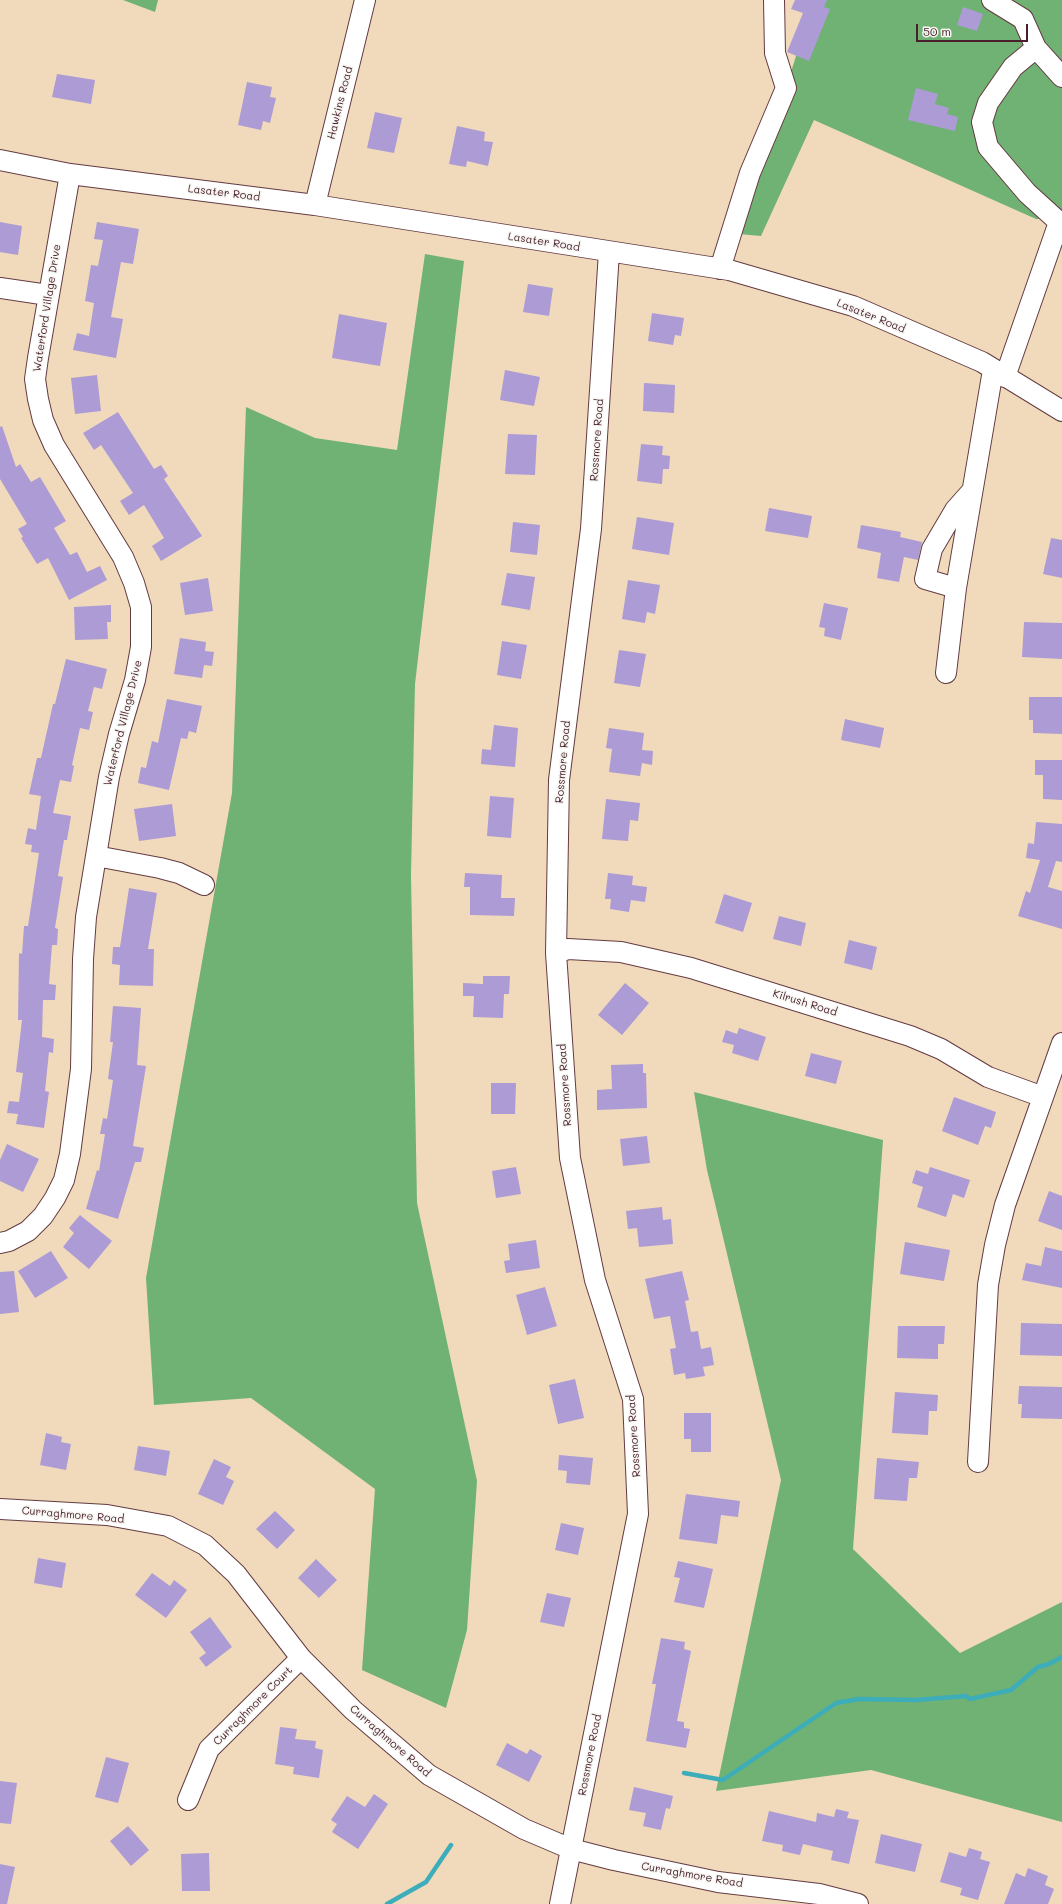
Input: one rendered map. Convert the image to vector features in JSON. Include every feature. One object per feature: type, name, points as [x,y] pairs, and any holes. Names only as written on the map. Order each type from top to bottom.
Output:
[{"type":"street","name":"Hawkins Road","points":[[315,205],[365,0]]},
{"type":"street","points":[[720,269],[750,173],[786,88],[775,53],[774,0]]},
{"type":"street","points":[[992,0],[1023,19],[1036,48],[1062,77]]},
{"type":"street","points":[[946,673],[956,588],[972,492],[999,373],[1061,220],[1027,193],[988,147],[982,122],[988,103],[1013,67],[1036,48]]},
{"type":"street","name":"Lasater Road","points":[[0,160],[70,174],[315,205],[720,269],[853,306],[982,362],[1062,411]]},
{"type":"street","name":"Waterford Village Drive","points":[[0,1243],[9,1241],[28,1231],[43,1216],[55,1198],[65,1173],[70,1154],[81,1069],[83,959],[86,917],[109,777],[119,734],[135,680],[141,647],[141,607],[134,583],[123,557],[54,445],[43,420],[35,379],[48,295],[70,174]]},
{"type":"street","name":"Rossmore Road","points":[[560,1904],[638,1514],[633,1399],[595,1280],[570,1158],[556,953],[559,780],[591,529],[608,252]]},
{"type":"street","points":[[0,288],[48,295]]},
{"type":"street","points":[[956,588],[925,579],[932,549],[955,510],[972,492]]},
{"type":"street","points":[[96,856],[167,869],[204,885]]},
{"type":"street","name":"Kilrush Road","points":[[556,953],[568,949],[620,952],[691,968],[910,1036],[941,1049],[988,1077],[1043,1097]]},
{"type":"street","points":[[978,1462],[988,1285],[993,1259],[1005,1205],[1062,1043]]},
{"type":"street","name":"Curraghmore Road","points":[[0,1509],[107,1515],[168,1526],[205,1545],[236,1574],[301,1658],[353,1710],[429,1775],[524,1829],[571,1849],[614,1860],[718,1882],[819,1894],[858,1904]]},
{"type":"street","name":"Curraghmore Court","points":[[188,1800],[210,1749],[301,1658]]},
{"type":"green space","points":[[123,0],[158,0],[155,12]]},
{"type":"green space","points":[[814,0],[1062,0],[1062,219],[1036,219],[814,120],[761,236],[739,234]]},
{"type":"green space","points":[[425,254],[464,261],[415,684],[411,875],[417,1203],[477,1481],[467,1630],[446,1708],[362,1670],[375,1489],[251,1398],[154,1405],[146,1278],[232,793],[246,407],[315,438],[397,450]]},
{"type":"green space","points":[[694,1092],[883,1140],[853,1549],[960,1653],[1062,1602],[1062,1822],[871,1770],[716,1791],[781,1480],[707,1170]]},
{"type":"building","points":[[795,0],[827,0],[824,7],[830,9],[809,61],[787,52],[803,13],[791,9]]},
{"type":"building","points":[[963,7],[983,14],[977,31],[957,25]]},
{"type":"building","points":[[57,74],[95,80],[91,104],[52,97]]},
{"type":"building","points":[[247,82],[272,87],[270,97],[276,98],[270,123],[263,121],[261,130],[238,125]]},
{"type":"building","points":[[916,88],[938,94],[935,104],[949,108],[947,114],[958,117],[955,131],[908,120]]},
{"type":"building","points":[[375,112],[402,118],[394,153],[367,148]]},
{"type":"building","points":[[457,126],[485,132],[484,141],[493,142],[488,166],[467,161],[466,167],[449,164]]},
{"type":"building","points":[[0,222],[22,226],[18,255],[0,252]]},
{"type":"building","points":[[97,222],[139,229],[133,264],[121,262],[111,317],[123,319],[116,358],[73,350],[77,333],[89,336],[94,303],[85,301],[91,265],[98,266],[103,240],[94,239]]},
{"type":"building","points":[[528,284],[553,288],[549,316],[523,312]]},
{"type":"building","points":[[652,313],[684,318],[681,336],[675,335],[673,345],[648,341]]},
{"type":"building","points":[[339,314],[387,323],[380,366],[332,358]]},
{"type":"building","points":[[505,370],[540,377],[534,406],[500,400]]},
{"type":"building","points":[[97,375],[101,411],[75,414],[71,378]]},
{"type":"building","points":[[644,383],[675,385],[674,413],[643,411]]},
{"type":"building","points":[[118,412],[154,469],[161,465],[168,476],[164,479],[202,536],[161,561],[152,546],[164,538],[144,505],[129,515],[120,501],[133,493],[101,445],[94,450],[83,433]]},
{"type":"building","points":[[2,426],[16,467],[20,464],[31,482],[40,477],[66,521],[54,528],[70,555],[77,552],[87,572],[100,566],[107,580],[69,600],[48,558],[37,564],[21,538],[23,537],[18,529],[27,524],[0,479],[0,427]]},
{"type":"building","points":[[508,434],[537,435],[535,475],[505,474]]},
{"type":"building","points":[[641,444],[663,446],[662,455],[670,456],[669,469],[663,469],[662,484],[637,481]]},
{"type":"building","points":[[769,508],[812,516],[808,538],[765,531]]},
{"type":"building","points":[[637,517],[674,523],[669,555],[632,549]]},
{"type":"building","points":[[513,522],[540,525],[537,555],[510,552]]},
{"type":"building","points":[[861,525],[901,532],[900,537],[922,542],[918,560],[904,557],[899,582],[877,578],[881,553],[857,548]]},
{"type":"building","points":[[1051,538],[1062,540],[1062,578],[1043,574]]},
{"type":"building","points":[[507,573],[535,577],[530,610],[501,605]]},
{"type":"building","points":[[208,578],[213,611],[185,615],[180,583]]},
{"type":"building","points":[[628,580],[660,585],[655,614],[647,612],[645,623],[622,619]]},
{"type":"building","points":[[824,603],[848,608],[841,640],[824,636],[825,628],[819,627]]},
{"type":"building","points":[[111,605],[111,622],[107,622],[108,639],[75,640],[74,607]]},
{"type":"building","points":[[1024,622],[1062,623],[1062,659],[1022,657]]},
{"type":"building","points":[[180,638],[206,642],[205,651],[214,652],[212,666],[204,665],[202,678],[174,674]]},
{"type":"building","points":[[502,641],[527,645],[521,679],[497,675]]},
{"type":"building","points":[[619,650],[646,654],[640,687],[614,683]]},
{"type":"building","points":[[66,659],[107,669],[102,689],[94,687],[88,711],[93,712],[89,730],[80,728],[72,765],[74,766],[71,782],[60,780],[53,813],[71,816],[67,840],[64,840],[58,876],[63,877],[55,928],[58,929],[57,945],[52,945],[49,984],[56,985],[55,1000],[43,1000],[42,1037],[54,1039],[53,1053],[49,1052],[45,1091],[49,1092],[44,1128],[16,1124],[18,1114],[7,1113],[9,1101],[19,1102],[23,1073],[16,1072],[22,1020],[18,1020],[19,953],[22,954],[24,926],[28,926],[39,853],[31,852],[32,845],[25,844],[28,828],[36,830],[41,796],[29,794],[37,758],[41,758],[53,704],[55,704]]},
{"type":"building","points":[[1029,697],[1062,697],[1062,734],[1033,733],[1033,720],[1029,720]]},
{"type":"building","points":[[167,699],[202,706],[196,733],[189,731],[187,739],[181,738],[169,790],[138,783],[141,767],[146,768],[152,741],[158,743]]},
{"type":"building","points":[[845,719],[884,728],[880,748],[841,740]]},
{"type":"building","points":[[494,725],[518,728],[515,767],[481,764],[482,749],[491,750]]},
{"type":"building","points":[[609,728],[644,733],[642,750],[653,751],[652,765],[642,763],[640,776],[609,772],[612,749],[606,748]]},
{"type":"building","points":[[1035,760],[1062,760],[1062,800],[1043,799],[1043,775],[1035,775]]},
{"type":"building","points":[[490,796],[514,798],[511,838],[487,836]]},
{"type":"building","points":[[606,799],[640,803],[638,821],[630,820],[628,841],[602,839]]},
{"type":"building","points":[[172,804],[176,836],[139,841],[134,809]]},
{"type":"building","points":[[1036,822],[1062,824],[1062,862],[1056,861],[1048,887],[1062,891],[1062,929],[1018,916],[1026,891],[1030,893],[1040,860],[1026,858],[1028,843],[1034,844]]},
{"type":"building","points":[[465,873],[502,875],[501,898],[515,898],[514,916],[470,915],[470,887],[464,887]]},
{"type":"building","points":[[608,873],[633,876],[632,885],[647,887],[645,902],[631,900],[629,912],[610,909],[611,899],[605,899]]},
{"type":"building","points":[[129,888],[157,893],[148,949],[154,949],[153,986],[119,985],[120,965],[112,964],[113,947],[120,947]]},
{"type":"building","points":[[724,894],[752,903],[743,932],[715,923]]},
{"type":"building","points":[[779,916],[806,923],[801,946],[773,939]]},
{"type":"building","points":[[849,940],[877,947],[872,970],[844,963]]},
{"type":"building","points":[[483,976],[510,976],[509,994],[504,994],[503,1018],[473,1017],[474,996],[463,996],[463,983],[483,984]]},
{"type":"building","points":[[625,983],[649,1003],[622,1035],[598,1015]]},
{"type":"building","points":[[113,1006],[141,1008],[137,1065],[146,1066],[133,1146],[144,1148],[141,1162],[135,1162],[118,1219],[86,1209],[97,1170],[99,1171],[105,1134],[100,1134],[103,1118],[107,1119],[113,1080],[108,1079],[113,1042],[110,1042]]},
{"type":"building","points":[[739,1028],[766,1037],[758,1061],[732,1053],[734,1045],[722,1042],[726,1030],[737,1034]]},
{"type":"building","points":[[811,1053],[842,1061],[836,1084],[805,1076]]},
{"type":"building","points":[[643,1064],[643,1073],[646,1073],[647,1108],[597,1110],[597,1090],[612,1089],[611,1065]]},
{"type":"building","points":[[491,1083],[516,1083],[515,1114],[491,1114]]},
{"type":"building","points":[[954,1097],[996,1112],[991,1128],[985,1126],[978,1145],[942,1131]]},
{"type":"building","points":[[647,1136],[650,1163],[623,1166],[620,1139]]},
{"type":"building","points":[[7,1144],[39,1159],[23,1192],[0,1181],[0,1160]]},
{"type":"building","points":[[516,1167],[521,1194],[496,1198],[492,1171]]},
{"type":"building","points":[[930,1167],[970,1180],[964,1198],[953,1194],[946,1217],[917,1207],[923,1187],[912,1183],[916,1170],[928,1174]]},
{"type":"building","points":[[1049,1191],[1062,1196],[1062,1230],[1038,1221]]},
{"type":"building","points":[[662,1207],[663,1220],[671,1219],[673,1244],[639,1247],[637,1228],[628,1229],[626,1211]]},
{"type":"building","points":[[80,1215],[112,1241],[89,1269],[63,1247],[74,1233],[69,1228]]},
{"type":"building","points":[[536,1240],[540,1268],[506,1273],[504,1261],[510,1260],[508,1244]]},
{"type":"building","points":[[905,1242],[950,1250],[944,1281],[900,1274]]},
{"type":"building","points":[[1045,1247],[1062,1251],[1062,1288],[1022,1280],[1026,1263],[1041,1266]]},
{"type":"building","points":[[51,1251],[68,1278],[35,1298],[18,1271]]},
{"type":"building","points":[[14,1271],[19,1312],[0,1314],[0,1272]]},
{"type":"building","points":[[682,1271],[689,1300],[685,1301],[691,1332],[698,1331],[701,1349],[711,1347],[714,1365],[703,1367],[705,1376],[686,1379],[685,1373],[674,1375],[670,1349],[676,1348],[670,1316],[654,1319],[645,1279]]},
{"type":"building","points":[[545,1287],[557,1326],[527,1335],[516,1295]]},
{"type":"building","points":[[1021,1323],[1062,1324],[1062,1356],[1020,1355]]},
{"type":"building","points":[[898,1326],[945,1326],[944,1344],[938,1344],[938,1359],[897,1358]]},
{"type":"building","points":[[575,1379],[584,1418],[558,1424],[549,1385]]},
{"type":"building","points":[[1019,1386],[1062,1387],[1062,1419],[1021,1418],[1022,1404],[1018,1404]]},
{"type":"building","points":[[895,1392],[938,1395],[937,1411],[929,1411],[928,1435],[892,1433]]},
{"type":"building","points":[[684,1413],[711,1413],[711,1452],[691,1452],[691,1439],[684,1439]]},
{"type":"building","points":[[46,1433],[62,1437],[61,1442],[71,1444],[66,1470],[40,1465]]},
{"type":"building","points":[[138,1446],[170,1451],[166,1476],[134,1470]]},
{"type":"building","points":[[559,1455],[593,1458],[590,1485],[566,1483],[567,1471],[558,1470]]},
{"type":"building","points":[[877,1458],[919,1462],[917,1478],[909,1478],[907,1501],[874,1499]]},
{"type":"building","points":[[214,1459],[231,1467],[226,1477],[234,1481],[223,1505],[198,1494]]},
{"type":"building","points":[[686,1494],[740,1501],[738,1517],[721,1515],[717,1544],[679,1539]]},
{"type":"building","points":[[275,1511],[295,1530],[277,1549],[256,1529]]},
{"type":"building","points":[[561,1523],[584,1528],[578,1555],[555,1550]]},
{"type":"building","points":[[38,1558],[66,1563],[62,1588],[34,1583]]},
{"type":"building","points":[[316,1559],[337,1580],[319,1598],[298,1578]]},
{"type":"building","points":[[678,1561],[713,1569],[704,1608],[674,1602],[680,1578],[674,1577]]},
{"type":"building","points":[[152,1573],[170,1586],[174,1580],[187,1590],[166,1618],[135,1595]]},
{"type":"building","points":[[547,1593],[571,1598],[564,1627],[540,1622]]},
{"type":"building","points":[[210,1617],[232,1647],[206,1667],[199,1658],[206,1653],[190,1632]]},
{"type":"building","points":[[661,1638],[685,1642],[684,1649],[691,1651],[677,1721],[684,1722],[684,1728],[690,1729],[686,1748],[646,1741],[656,1684],[652,1684]]},
{"type":"building","points":[[280,1727],[297,1729],[295,1739],[316,1741],[315,1748],[323,1750],[319,1778],[293,1774],[294,1767],[275,1764]]},
{"type":"building","points":[[507,1743],[527,1754],[530,1749],[542,1756],[529,1782],[496,1765]]},
{"type":"building","points":[[106,1757],[129,1763],[118,1803],[95,1797]]},
{"type":"building","points":[[0,1781],[17,1783],[11,1824],[0,1823]]},
{"type":"building","points":[[634,1787],[673,1796],[670,1809],[666,1808],[661,1830],[643,1826],[646,1813],[629,1810]]},
{"type":"building","points":[[374,1794],[388,1804],[358,1849],[332,1832],[337,1824],[331,1820],[347,1796],[365,1807]]},
{"type":"building","points":[[836,1809],[849,1812],[847,1818],[859,1820],[849,1864],[831,1860],[833,1851],[803,1844],[800,1855],[782,1851],[783,1845],[762,1841],[769,1811],[816,1822],[817,1813],[834,1817]]},
{"type":"building","points":[[128,1826],[149,1850],[131,1866],[110,1841]]},
{"type":"building","points":[[881,1834],[922,1844],[915,1872],[875,1863]]},
{"type":"building","points":[[969,1848],[982,1852],[980,1859],[990,1862],[978,1900],[960,1895],[962,1888],[940,1882],[949,1852],[966,1857]]},
{"type":"building","points":[[209,1853],[210,1891],[182,1891],[181,1854]]},
{"type":"building","points":[[0,1864],[15,1867],[7,1904],[0,1904]]},
{"type":"building","points":[[1028,1868],[1048,1876],[1045,1885],[1054,1889],[1048,1904],[1004,1904],[1016,1873],[1025,1877]]},
{"type":"waterway","points":[[684,1773],[723,1780],[836,1703],[859,1699],[916,1700],[966,1696],[970,1699],[1011,1690],[1038,1667],[1049,1664],[1062,1657]]},
{"type":"waterway","points":[[387,1904],[426,1882],[451,1845]]}]
